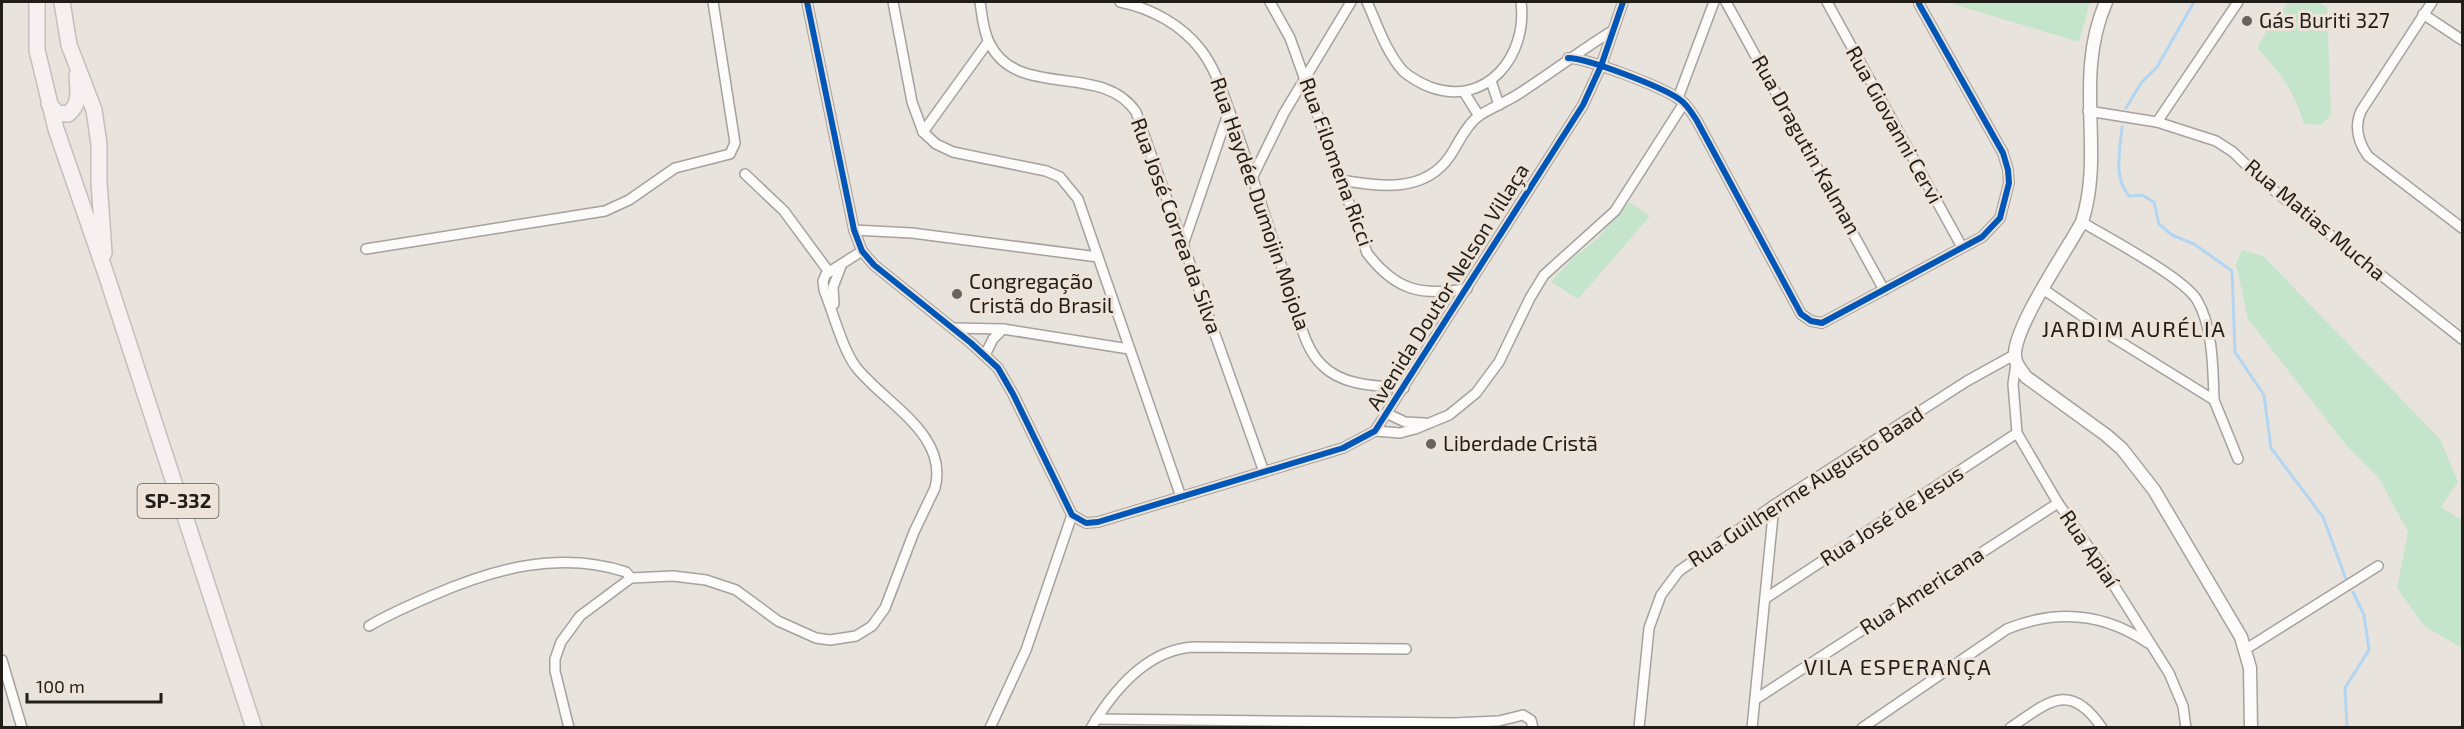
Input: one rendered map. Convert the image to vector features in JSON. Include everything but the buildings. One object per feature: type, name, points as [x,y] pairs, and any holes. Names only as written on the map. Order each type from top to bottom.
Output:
[{"type":"main road","name":"SP-332","points":[[37,2],[36,51],[50,104],[254,728]]},
{"type":"main road","name":"SP-332","points":[[62,2],[69,45],[91,100],[99,144],[99,182],[106,274]]},
{"type":"main road","points":[[50,104],[57,113],[64,115],[74,108],[78,92],[75,61]]},
{"type":"street","points":[[366,249],[599,213],[629,200],[675,168],[730,154],[735,143],[713,2]]},
{"type":"street","points":[[807,2],[854,230],[862,251],[886,275],[953,327],[998,368],[1014,394],[1072,515],[1026,650],[990,728]]},
{"type":"street","points":[[893,2],[912,102],[923,132],[936,144],[953,152],[1030,166],[1060,177],[1078,199],[1181,497]]},
{"type":"street","points":[[923,132],[988,42],[980,2]]},
{"type":"street","name":"Rua Haydée Dumojin Mojola","points":[[1120,2],[1163,18],[1200,49],[1212,66],[1253,177],[1287,283],[1314,356],[1331,373],[1344,379],[1404,388]]},
{"type":"street","name":"Rua Filomena Ricci","points":[[1270,2],[1290,38],[1367,253],[1381,271],[1393,281],[1418,291],[1467,290]]},
{"type":"street","points":[[1253,177],[1284,113],[1351,2]]},
{"type":"street","points":[[1367,2],[1386,44],[1404,71],[1431,87],[1464,92],[1491,81],[1499,74],[1514,49],[1521,21],[1521,2]]},
{"type":"street","name":"Avenida Doutor Nelson Villaça","points":[[1072,515],[1081,521],[1092,523],[1343,448],[1376,431],[1583,105],[1602,66],[1623,2]]},
{"type":"street","points":[[1376,431],[1400,433],[1430,423],[1466,403],[1489,379],[1544,275],[1615,211],[1681,100],[1714,2]]},
{"type":"street","name":"Rua Dragutin Kalman","points":[[1726,2],[1884,290]]},
{"type":"street","name":"Rua Giovanni Cervi","points":[[1827,2],[1962,248]]},
{"type":"street","points":[[2106,2],[2090,57],[2088,184],[2082,222],[2020,334],[2015,360],[2039,388],[2106,435],[2136,465],[2154,490],[2235,624],[2246,649],[2251,688],[2251,728]]},
{"type":"street","points":[[2157,122],[2238,2]]},
{"type":"street","points":[[2432,2],[2361,111],[2357,129],[2359,141],[2368,156],[2463,228]]},
{"type":"street","points":[[1568,58],[1582,59],[1602,66],[1681,100],[1697,121],[1806,318],[1822,323],[1982,237],[2000,218],[2009,183],[2003,153],[1919,4]]},
{"type":"street","points":[[2423,14],[2463,40]]},
{"type":"street","points":[[1341,180],[1393,186],[1421,180],[1443,166],[1479,116],[1612,31]]},
{"type":"street","name":"Rua José Correa da Silva","points":[[988,42],[1002,61],[1021,72],[1100,86],[1120,94],[1128,101],[1142,126],[1264,472]]},
{"type":"street","points":[[1491,81],[1499,105]]},
{"type":"street","points":[[1464,92],[1479,116]]},
{"type":"street","points":[[1184,242],[1229,111]]},
{"type":"street","name":"Rua Matias Mucha","points":[[2088,111],[2157,122],[2194,132],[2233,152],[2266,184],[2463,339]]},
{"type":"street","points":[[745,174],[784,211],[829,272]]},
{"type":"street","points":[[2082,222],[2169,276],[2196,297],[2206,328],[2214,400],[2238,459]]},
{"type":"street","points":[[854,230],[912,233],[1098,257]]},
{"type":"street","points":[[569,728],[554,664],[561,642],[580,616],[630,578],[673,576],[723,585],[748,598],[778,621],[816,638],[830,640],[856,636],[879,618],[935,488],[938,469],[915,425],[855,365],[823,284],[824,277],[829,272],[862,251]]},
{"type":"street","points":[[837,323],[832,291],[841,266]]},
{"type":"street","points":[[2043,290],[2114,338],[2214,400]]},
{"type":"street","points":[[953,327],[1003,329],[1129,349]]},
{"type":"street","points":[[986,355],[993,339],[1003,329]]},
{"type":"street","name":"Rua Apiaí","points":[[2015,360],[2013,384],[2017,433],[2058,503],[2152,646],[2179,692],[2186,728]]},
{"type":"street","name":"Rua Guilherme Augusto Baad","points":[[1639,728],[1645,650],[1654,609],[1660,595],[1679,571],[1774,505],[1967,381],[2015,360]]},
{"type":"street","points":[[1388,414],[1405,422],[1430,423]]},
{"type":"street","name":"Rua José de Jesus","points":[[1766,598],[2017,433]]},
{"type":"street","name":"Rua Americana","points":[[1756,699],[2058,503]]},
{"type":"street","points":[[1752,728],[1774,505]]},
{"type":"street","points":[[369,627],[400,610],[470,579],[536,564],[580,561],[626,572],[630,578]]},
{"type":"street","points":[[2246,649],[2378,566]]},
{"type":"street","points":[[1862,728],[2007,629],[2029,620],[2070,615],[2095,618],[2127,629],[2152,646]]},
{"type":"street","points":[[1093,723],[1112,696],[1131,677],[1170,650],[1193,647],[1406,650]]},
{"type":"street","points":[[2,660],[22,728]]},
{"type":"street","points":[[2010,728],[2055,700],[2064,698],[2083,705],[2102,728]]},
{"type":"street","points":[[1093,723],[1441,723],[1499,721],[1526,716],[1531,720],[1533,728]]},
{"type":"green space","points":[[1946,2],[2090,2],[2079,42]]},
{"type":"green space","points":[[2289,2],[2317,2],[2327,7],[2331,115],[2321,125],[2304,124],[2286,83],[2257,48],[2271,23]]},
{"type":"green space","points":[[1629,202],[1650,216],[1578,299],[1551,282],[1575,256],[1597,239]]},
{"type":"green space","points":[[2242,250],[2263,256],[2440,439],[2458,482],[2441,507],[2462,520],[2462,648],[2424,626],[2397,588],[2408,532],[2379,478],[2347,446],[2248,319],[2236,264]]},
{"type":"waterway","points":[[2126,108],[2141,83],[2157,67],[2194,2]]},
{"type":"waterway","points":[[2122,127],[2119,172],[2124,189],[2129,196],[2142,195],[2154,202],[2159,224],[2172,235],[2194,244],[2232,271],[2235,352],[2264,395],[2271,448],[2323,517],[2346,579]]},
{"type":"waterway","points":[[2347,728],[2345,688],[2369,650],[2364,615],[2353,592]]},
{"type":"cycle path","points":[[807,2],[854,230],[862,251],[874,265],[971,343],[998,368],[1072,515],[1086,523],[1098,522],[1343,448],[1375,431],[1583,105],[1601,66],[1623,2]]},
{"type":"cycle path","points":[[1568,58],[1624,74],[1670,94],[1684,103],[1697,121],[1801,314],[1811,321],[1822,323],[1982,237],[2000,218],[2009,183],[2003,153],[1919,4]]},
{"type":"place","name":"Gás Buriti 327","points":[[2247,21]]},
{"type":"place","name":"Congregação Cristã do Brasil","points":[[957,294]]},
{"type":"place","name":"Liberdade Cristã","points":[[1431,444]]},
{"type":"district","name":"JARDIM AURÉLIA","points":[[2134,329]]},
{"type":"district","name":"VILA ESPERANÇA","points":[[1898,667]]}]
